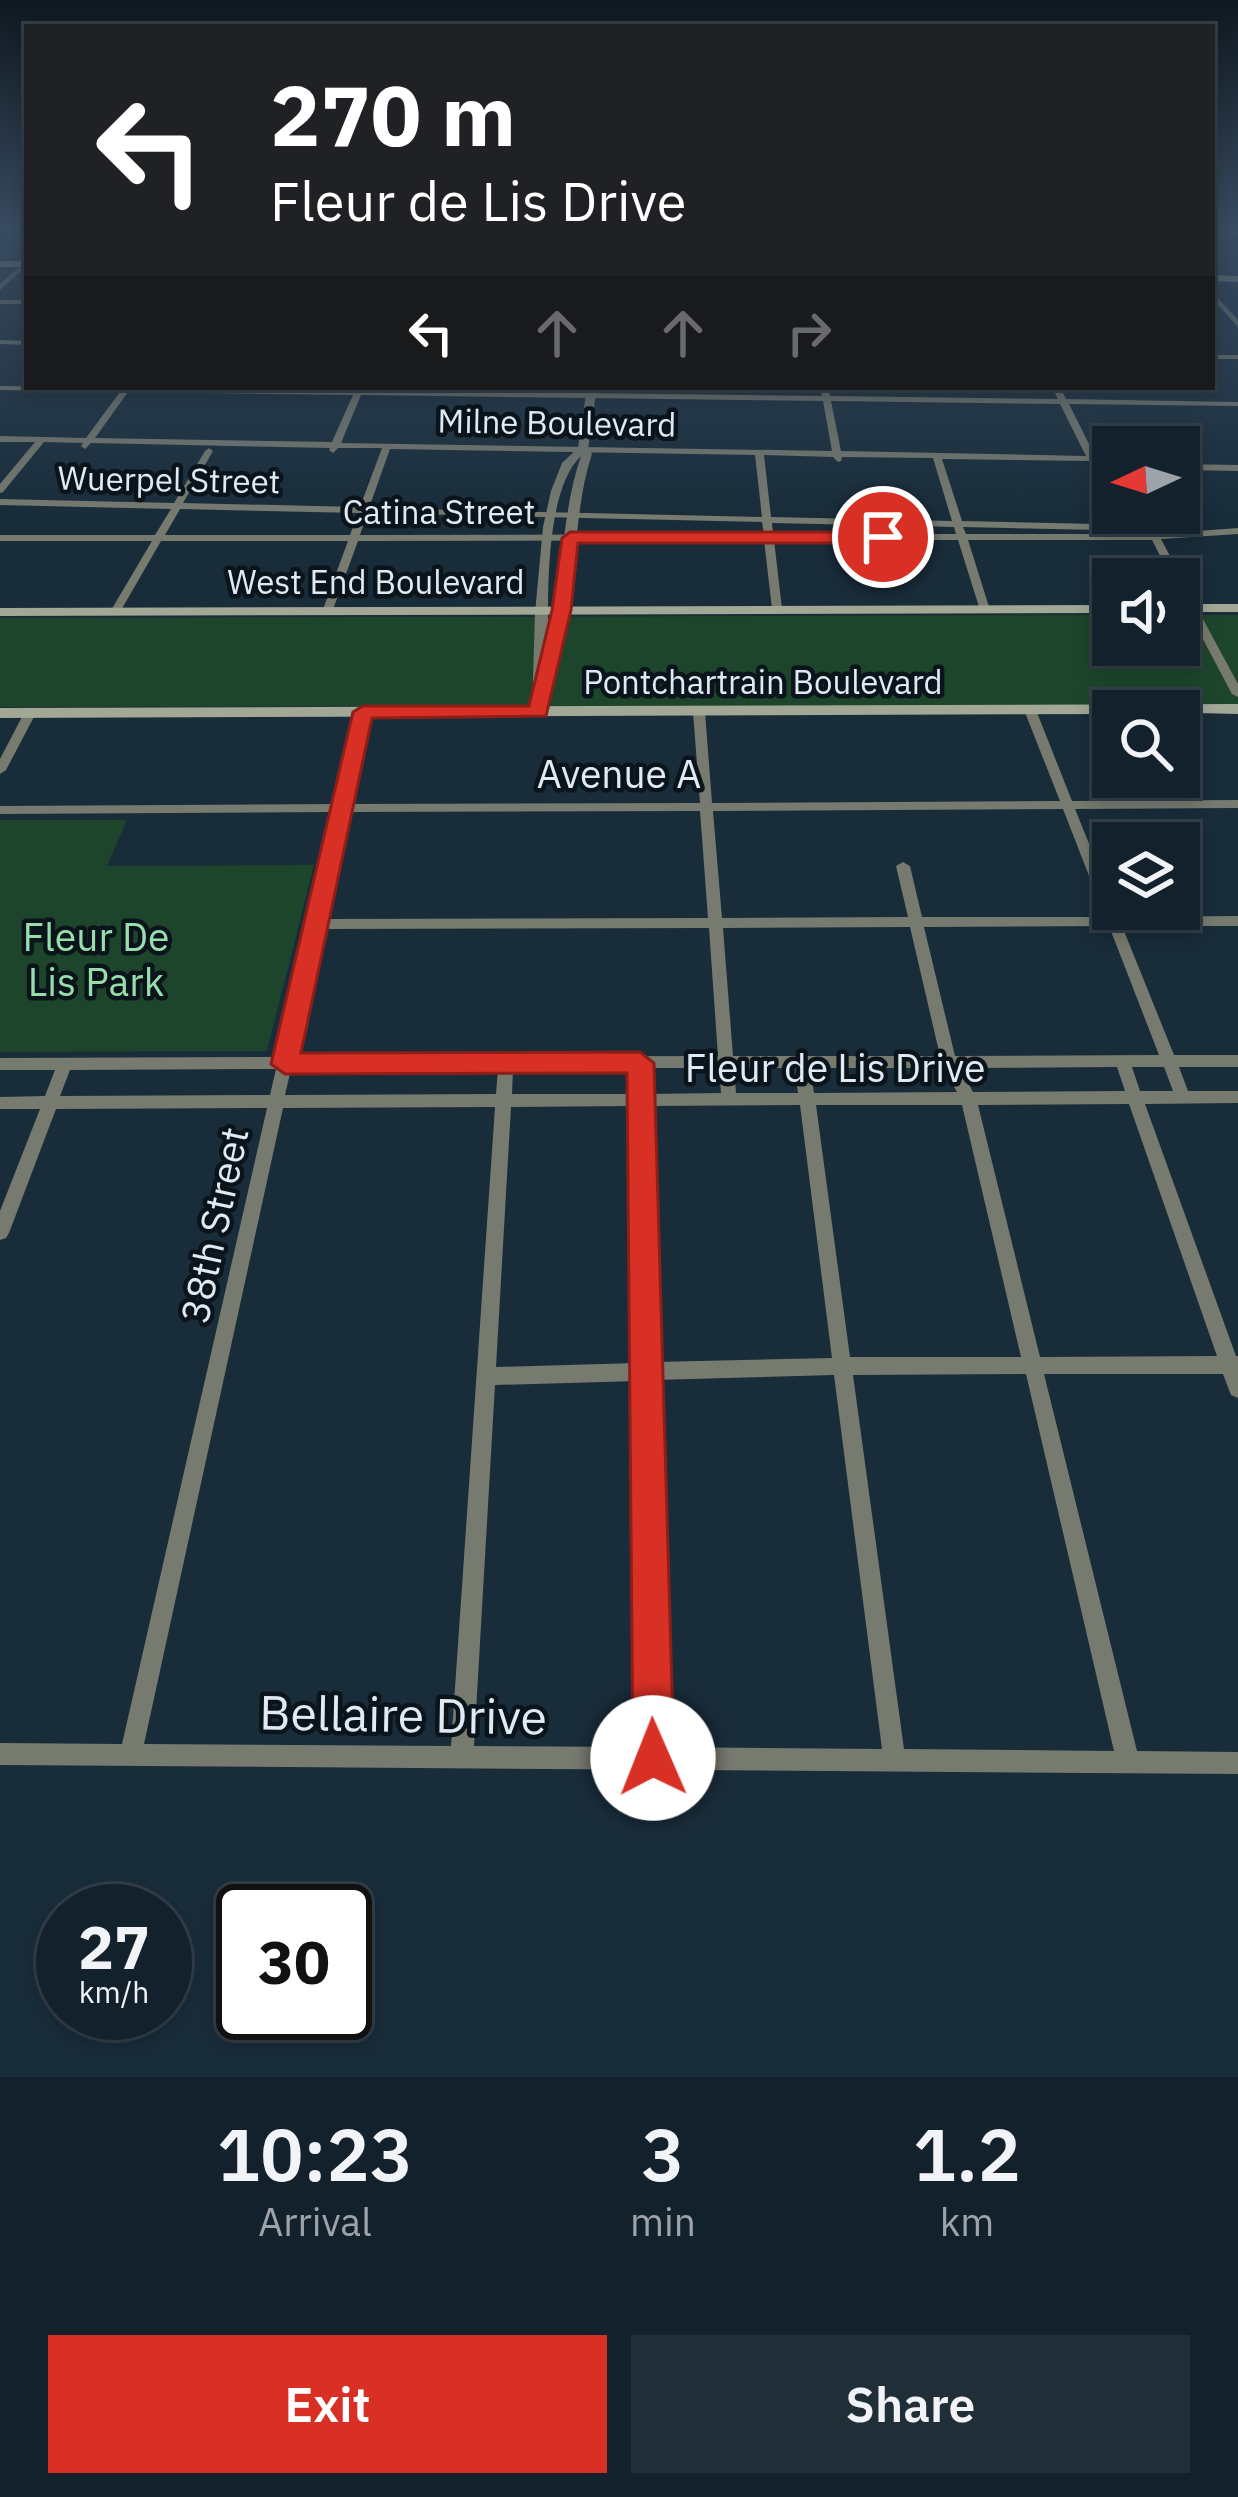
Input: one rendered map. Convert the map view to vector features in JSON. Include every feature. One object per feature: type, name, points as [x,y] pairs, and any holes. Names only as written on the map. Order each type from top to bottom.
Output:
[{"type":"main road","points":[[1200,608],[1238,608]]},
{"type":"main road","name":"West End Boulevard","points":[[0,612],[1092,609]]},
{"type":"main road","name":"Pontchartrain Boulevard","points":[[0,713],[1238,709]]},
{"type":"street","points":[[86,445],[126,390]]},
{"type":"street","points":[[334,449],[359,390],[825,393],[1238,404]]},
{"type":"street","points":[[1058,390],[1092,460]]},
{"type":"street","points":[[542,678],[561,610],[591,391]]},
{"type":"street","points":[[825,393],[838,458]]},
{"type":"street","name":"Milne Boulevard","points":[[0,443],[1092,462]]},
{"type":"street","points":[[0,490],[38,444]]},
{"type":"street","name":"Milne Boulevard","points":[[86,445],[209,451],[334,449]]},
{"type":"street","points":[[327,612],[386,450]]},
{"type":"street","name":"Milne Boulevard","points":[[386,450],[569,457]]},
{"type":"street","points":[[116,612],[209,451]]},
{"type":"street","points":[[538,712],[540,610],[557,486],[569,457],[584,453]]},
{"type":"street","points":[[759,456],[777,609]]},
{"type":"street","points":[[937,460],[985,610]]},
{"type":"street","points":[[1200,463],[1238,464]]},
{"type":"street","name":"Wuerpel Street","points":[[0,502],[1092,524]]},
{"type":"street","name":"Catina Street","points":[[1200,531],[1238,531]]},
{"type":"street","points":[[1154,534],[1166,558]]},
{"type":"street","name":"Catina Street","points":[[0,538],[1178,534]]},
{"type":"street","points":[[1200,632],[1238,694]]},
{"type":"street","points":[[1030,710],[1092,870]]},
{"type":"street","name":"38th Street","points":[[131,1752],[363,712]]},
{"type":"street","points":[[699,712],[729,1101]]},
{"type":"street","points":[[0,770],[30,713]]},
{"type":"street","name":"Avenue A","points":[[0,810],[1238,804]]},
{"type":"street","points":[[903,866],[949,1062],[969,1100],[1036,1365],[1128,1762]]},
{"type":"street","points":[[316,924],[1092,921]]},
{"type":"street","points":[[1200,921],[1238,921]]},
{"type":"street","points":[[1116,930],[1184,1097]]},
{"type":"street","points":[[1122,1061],[1234,1365],[1238,1389]]},
{"type":"street","name":"Fleur de Lis Drive","points":[[0,1064],[1238,1061]]},
{"type":"street","points":[[802,1062],[894,1759]]},
{"type":"street","points":[[462,1757],[506,1063]]},
{"type":"street","points":[[640,1063],[653,1758]]},
{"type":"street","points":[[0,1233],[65,1064]]},
{"type":"street","name":"Fleur de Lis Drive","points":[[0,1103],[1238,1097]]},
{"type":"street","points":[[484,1376],[842,1366],[1234,1365]]},
{"type":"street","name":"Bellaire Drive","points":[[0,1754],[1238,1763]]},
{"type":"green space","points":[[1092,615],[1092,666],[1200,666],[1200,615],[1238,615],[1238,705],[1200,705],[1200,690],[1092,690],[1092,705],[0,707],[0,618]]},
{"type":"green space","name":"Fleur De Lis Park","points":[[0,820],[127,820],[107,866],[314,865],[267,1051],[0,1052]]},
{"type":"route","points":[[653,1758],[640,1063],[285,1064],[363,712],[538,712],[561,610],[570,538],[883,537]]}]
